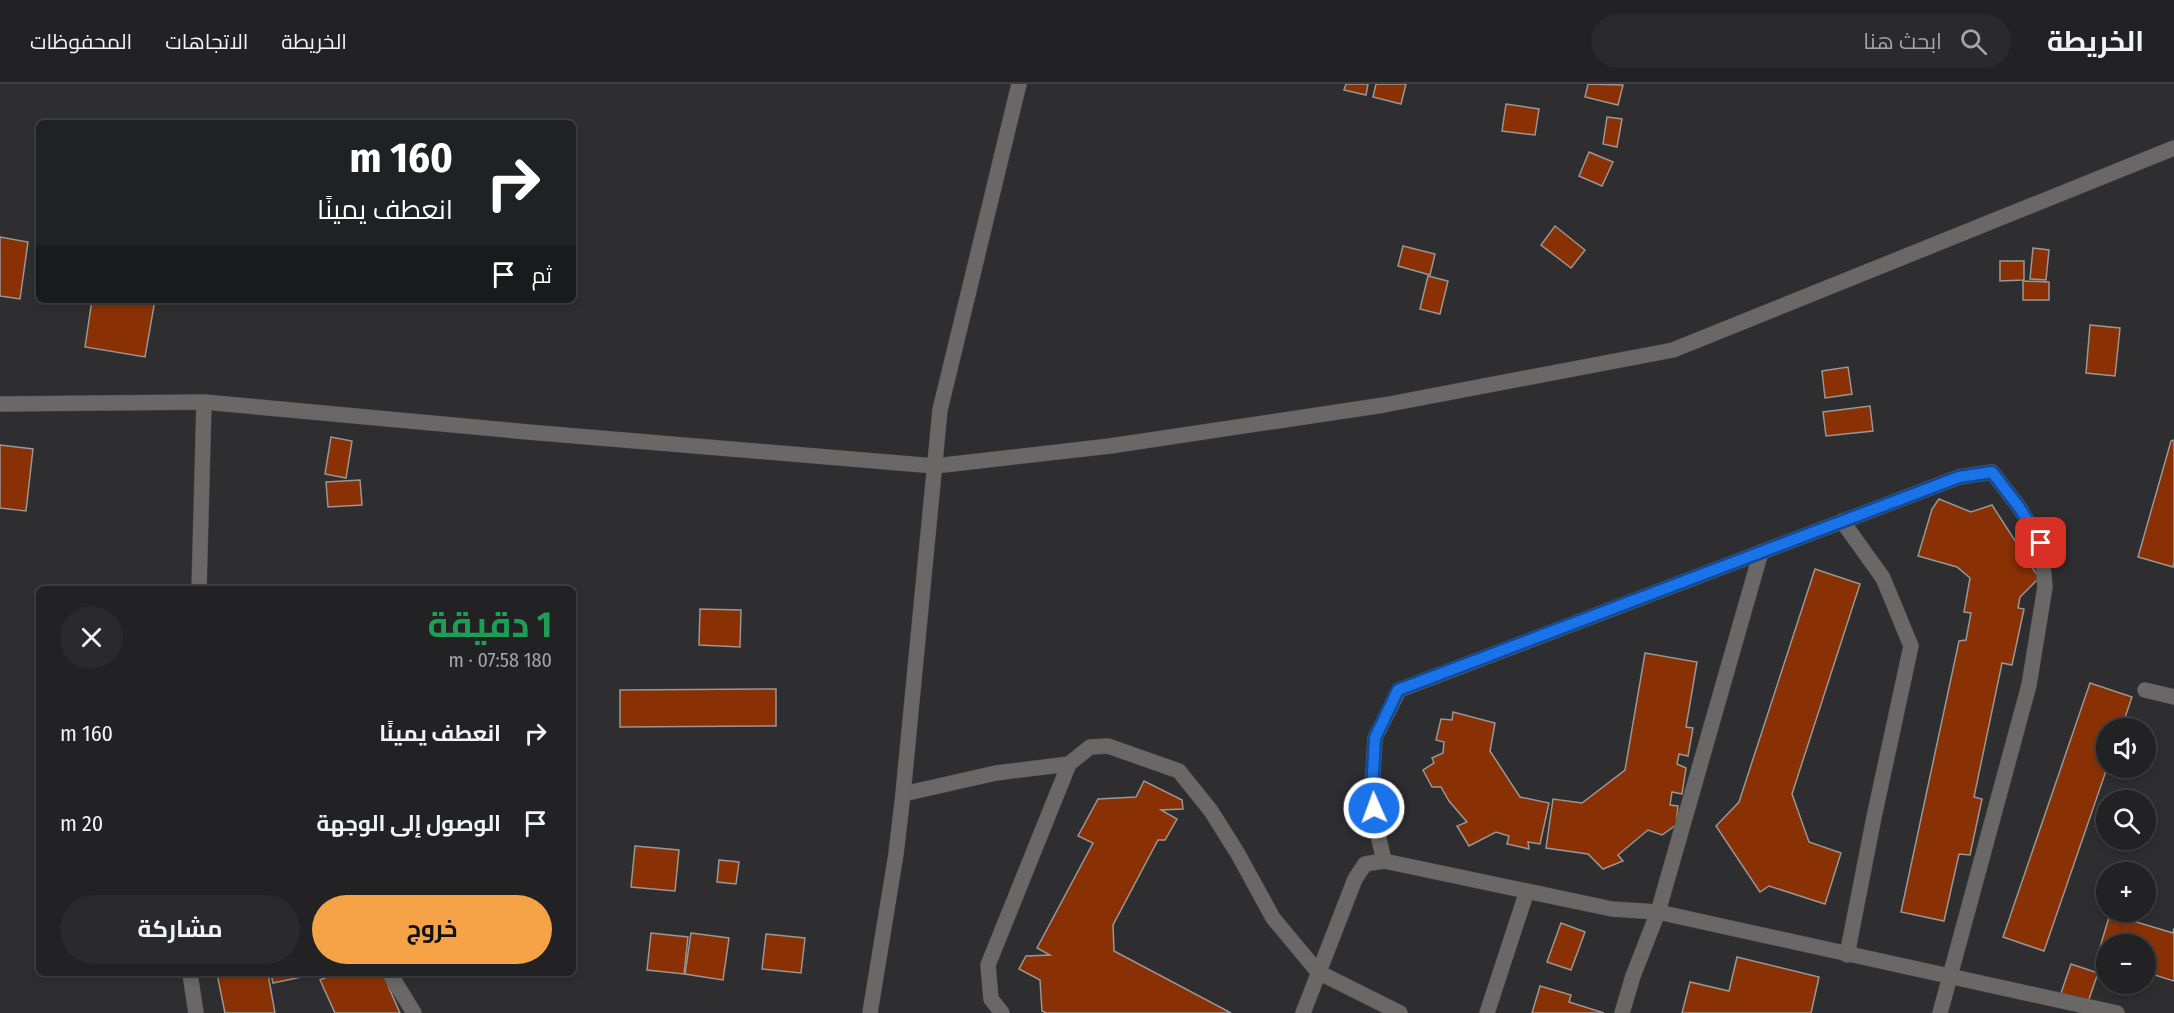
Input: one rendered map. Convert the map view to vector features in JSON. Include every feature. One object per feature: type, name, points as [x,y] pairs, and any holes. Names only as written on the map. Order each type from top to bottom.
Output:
[{"type":"street","points":[[870,1013],[896,854],[903,794],[940,410],[1019,84]]},
{"type":"street","points":[[0,404],[204,402],[935,466],[1110,446],[1373,407],[1673,350],[2174,148]]},
{"type":"street","points":[[199,586],[204,402]]},
{"type":"street","points":[[1384,861],[1376,826],[1372,791],[1375,738],[1398,690],[1959,477],[1992,472],[2019,507],[2041,543],[2045,587],[2029,685],[1940,1013]]},
{"type":"street","points":[[1842,521],[1883,578],[1911,646],[1847,955]]},
{"type":"street","points":[[1622,1013],[1633,976],[1658,912],[1761,552]]},
{"type":"street","points":[[2145,690],[2174,697]]},
{"type":"street","points":[[1002,1013],[991,999],[988,965],[1069,764],[1090,747],[1108,746],[1179,771],[1211,811],[1238,854],[1273,918],[1318,972],[1400,1013]]},
{"type":"street","points":[[903,794],[996,772],[1069,764]]},
{"type":"street","points":[[1303,1013],[1355,879],[1365,864],[1384,861],[1612,909],[1658,912],[2096,1011],[2118,1013]]},
{"type":"street","points":[[1487,1013],[1527,891]]},
{"type":"street","points":[[190,976],[196,1013]]},
{"type":"street","points":[[391,976],[414,1013]]},
{"type":"building","points":[[1346,84],[1368,84],[1366,95],[1344,90]]},
{"type":"building","points":[[1376,84],[1406,84],[1401,104],[1373,97]]},
{"type":"building","points":[[1588,84],[1623,85],[1618,105],[1585,97]]},
{"type":"building","points":[[1506,104],[1539,109],[1535,135],[1502,131]]},
{"type":"building","points":[[1607,117],[1622,119],[1617,147],[1603,144]]},
{"type":"building","points":[[1589,152],[1613,162],[1602,186],[1579,176]]},
{"type":"building","points":[[1555,226],[1585,250],[1571,268],[1541,245]]},
{"type":"building","points":[[0,237],[28,242],[20,299],[0,296]]},
{"type":"building","points":[[1403,246],[1435,254],[1430,275],[1398,266]]},
{"type":"building","points":[[2033,248],[2049,250],[2046,280],[2030,279]]},
{"type":"building","points":[[2000,261],[2024,261],[2024,280],[2000,281]]},
{"type":"building","points":[[1428,276],[1448,281],[1440,314],[1420,309]]},
{"type":"building","points":[[2023,281],[2049,282],[2049,300],[2023,300]]},
{"type":"building","points":[[92,303],[154,303],[145,357],[85,347]]},
{"type":"building","points":[[2090,325],[2120,328],[2115,376],[2086,373]]},
{"type":"building","points":[[1848,367],[1852,394],[1825,398],[1822,371]]},
{"type":"building","points":[[1870,406],[1873,431],[1826,436],[1823,412]]},
{"type":"building","points":[[331,437],[352,441],[346,478],[325,474]]},
{"type":"building","points":[[2174,440],[2173,567],[2138,557],[2171,441]]},
{"type":"building","points":[[0,445],[33,449],[26,511],[0,508]]},
{"type":"building","points":[[360,480],[362,505],[328,507],[326,482]]},
{"type":"building","points":[[1939,499],[1971,512],[1992,505],[2039,578],[2020,597],[2018,608],[2024,609],[2012,665],[2002,663],[1974,797],[1982,799],[1970,855],[1959,854],[1944,921],[1901,912],[1959,641],[1966,640],[1971,613],[1964,612],[1970,578],[1957,567],[1918,556],[1932,509]]},
{"type":"building","points":[[1815,569],[1860,584],[1792,794],[1809,842],[1841,853],[1825,904],[1769,886],[1760,892],[1716,826],[1739,802]]},
{"type":"building","points":[[700,609],[741,610],[740,647],[699,645]]},
{"type":"building","points":[[1645,653],[1697,662],[1686,727],[1693,728],[1688,756],[1679,754],[1677,764],[1686,768],[1682,794],[1672,792],[1670,805],[1678,806],[1676,825],[1662,835],[1648,830],[1618,855],[1623,861],[1603,869],[1588,854],[1546,848],[1553,799],[1582,803],[1625,770]]},
{"type":"building","points":[[2090,683],[2132,697],[2125,718],[2096,718],[2096,778],[2104,778],[2099,790],[2096,790],[2096,800],[2044,951],[2003,937]]},
{"type":"building","points":[[776,689],[776,726],[620,727],[620,690]]},
{"type":"building","points":[[1453,712],[1495,723],[1490,751],[1520,797],[1549,803],[1540,844],[1528,842],[1529,849],[1507,844],[1509,836],[1496,832],[1469,846],[1457,826],[1467,822],[1449,801],[1441,787],[1432,787],[1423,770],[1434,763],[1432,758],[1443,753],[1444,742],[1436,740],[1441,719],[1452,720]]},
{"type":"building","points":[[1144,781],[1182,800],[1183,809],[1161,810],[1177,819],[1165,840],[1158,840],[1113,925],[1114,951],[1231,1013],[1046,1013],[1042,1011],[1040,980],[1019,969],[1026,956],[1050,955],[1037,948],[1093,843],[1078,836],[1098,799],[1136,797]]},
{"type":"building","points":[[635,846],[679,850],[675,891],[631,887]]},
{"type":"building","points":[[719,860],[739,862],[736,884],[717,882]]},
{"type":"building","points":[[2108,922],[2137,922],[2173,933],[2174,928],[2174,981],[2156,975],[2156,934],[2104,934]]},
{"type":"building","points":[[1561,923],[1585,932],[1571,970],[1547,962]]},
{"type":"building","points":[[651,933],[688,937],[684,974],[647,970]]},
{"type":"building","points":[[691,933],[729,938],[723,980],[685,974]]},
{"type":"building","points":[[766,934],[805,938],[801,973],[762,969]]},
{"type":"building","points":[[1737,957],[1819,977],[1811,1013],[1682,1013],[1690,982],[1729,991]]},
{"type":"building","points":[[2071,964],[2096,972],[2088,1002],[2061,993]]},
{"type":"building","points":[[217,976],[268,976],[275,1013],[225,1013]]},
{"type":"building","points":[[271,976],[306,976],[273,983]]},
{"type":"building","points":[[330,976],[384,976],[400,1013],[335,1013],[320,980]]},
{"type":"building","points":[[1540,986],[1571,995],[1569,1002],[1604,1013],[1532,1013]]},
{"type":"route","points":[[1374,808],[1372,791],[1375,738],[1398,690],[1959,477],[1992,472],[2019,507],[2041,543]]}]
